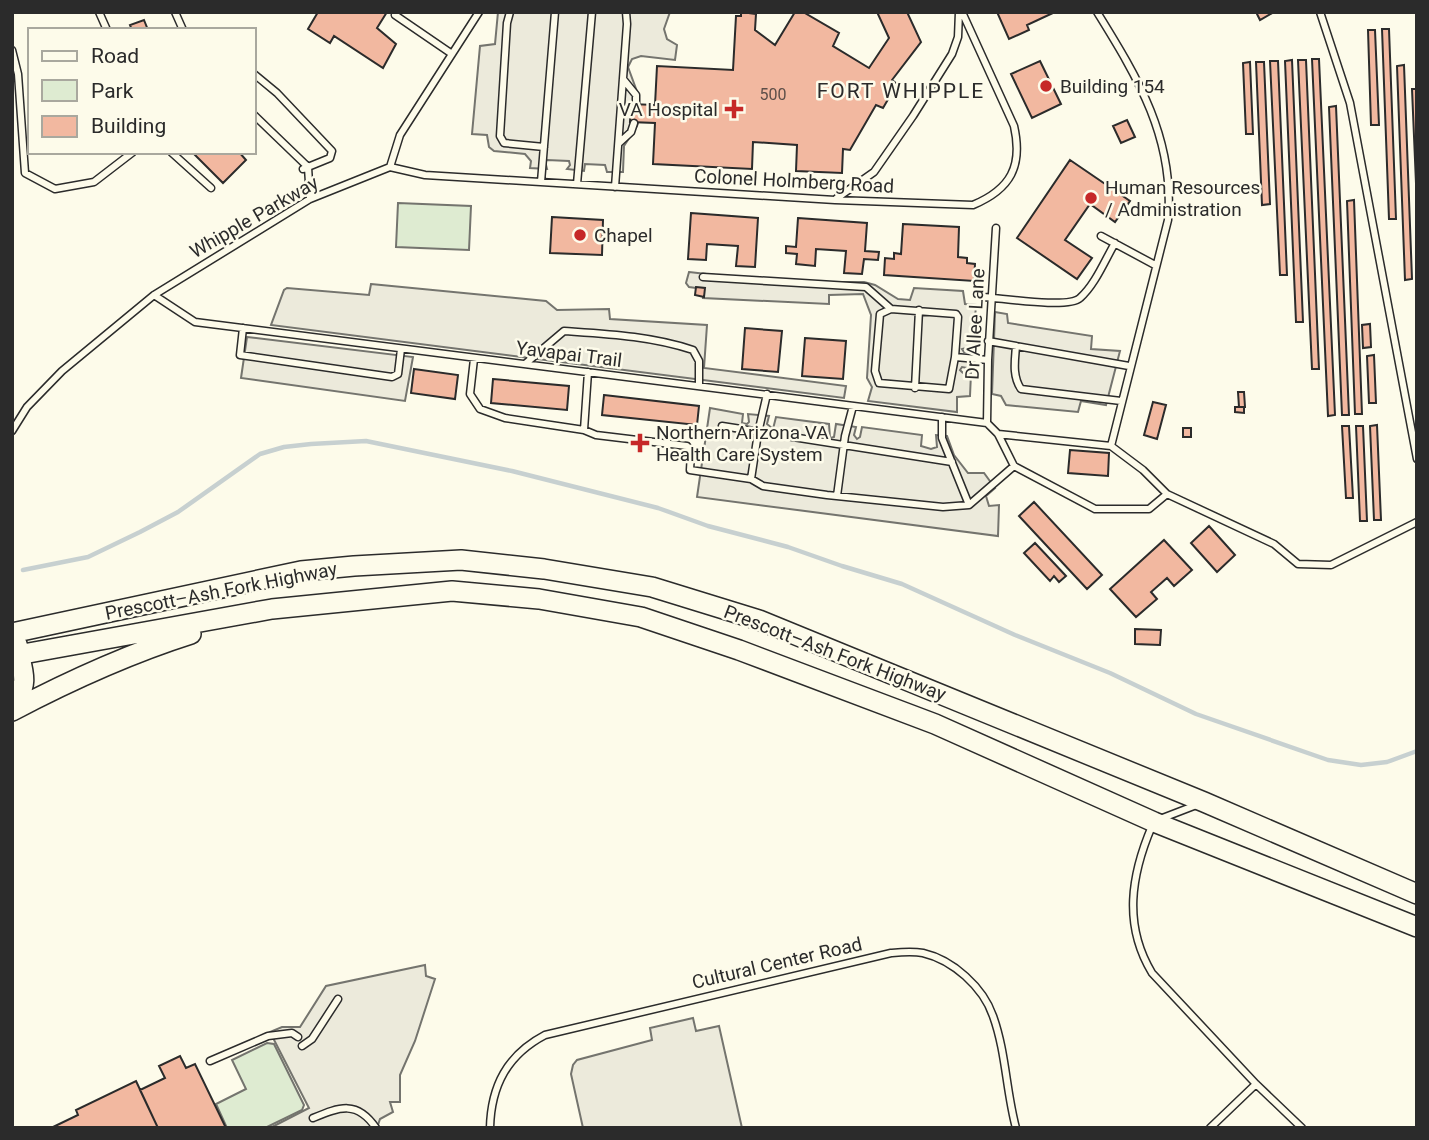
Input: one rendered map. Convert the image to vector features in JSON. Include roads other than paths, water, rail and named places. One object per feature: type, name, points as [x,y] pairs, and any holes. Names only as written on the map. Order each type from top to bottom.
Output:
[{"type":"main road","name":"Prescott–Ash Fork Highway","points":[[14,631],[301,571],[461,561],[544,569],[652,587],[759,620],[1204,802],[1417,894]]},
{"type":"main road","name":"Prescott–Ash Fork Highway","points":[[15,655],[272,609],[452,591],[539,599],[641,617],[739,650],[935,724],[1154,822],[1417,927]]},
{"type":"main road","points":[[12,711],[83,674],[155,646],[272,609]]},
{"type":"main road","points":[[12,700],[19,695],[25,680],[15,655],[14,631]]},
{"type":"lane","points":[[99,12],[106,28]]},
{"type":"lane","points":[[175,12],[182,28]]},
{"type":"lane","points":[[390,167],[400,135],[479,12]]},
{"type":"lane","points":[[510,12],[507,23],[500,136],[504,143],[544,147]]},
{"type":"lane","points":[[541,182],[555,12]]},
{"type":"lane","points":[[577,184],[592,12]]},
{"type":"lane","points":[[615,187],[626,12]]},
{"type":"lane","points":[[835,200],[874,172],[913,116],[953,54],[958,37],[960,12]]},
{"type":"lane","name":"Colonel Holmberg Road","points":[[390,167],[425,175],[835,200],[973,205],[991,197],[1009,179],[1016,162],[1018,144],[1014,126],[960,12]]},
{"type":"lane","points":[[1097,12],[1146,99],[1161,136],[1168,167],[1170,194],[1168,220],[1129,366],[1111,446]]},
{"type":"lane","points":[[1320,12],[1350,103],[1417,459]]},
{"type":"lane","points":[[395,15],[452,54]]},
{"type":"lane","points":[[12,50],[18,74],[25,173],[55,189],[94,182],[130,154]]},
{"type":"lane","points":[[256,76],[277,93],[332,151],[330,158],[306,168]]},
{"type":"lane","points":[[623,79],[636,95],[636,104]]},
{"type":"lane","points":[[256,117],[306,168],[310,199]]},
{"type":"lane","points":[[619,143],[631,132],[634,122]]},
{"type":"lane","points":[[173,154],[211,188]]},
{"type":"lane","name":"Whipple Parkway","points":[[12,431],[27,407],[62,371],[154,295],[310,199],[390,167]]},
{"type":"lane","name":"Dr Allee Lane","points":[[988,423],[987,297],[996,228]]},
{"type":"lane","points":[[1101,236],[1156,265]]},
{"type":"lane","points":[[987,297],[1064,303],[1077,301],[1087,291],[1115,243]]},
{"type":"lane","points":[[703,277],[866,286],[891,309]]},
{"type":"lane","name":"Yavapai Trail","points":[[154,295],[195,322],[988,423]]},
{"type":"lane","points":[[891,309],[919,310],[956,314],[958,317],[951,388],[915,388],[879,383],[875,371],[880,314],[891,309]]},
{"type":"lane","points":[[915,388],[919,310]]},
{"type":"lane","points":[[243,328],[240,355],[392,376],[398,373],[401,349]]},
{"type":"lane","points":[[524,364],[564,331],[620,335],[693,350],[699,361],[699,386]]},
{"type":"lane","points":[[988,341],[1129,366]]},
{"type":"lane","points":[[1016,346],[1016,382],[1021,389],[1121,401]]},
{"type":"lane","points":[[955,357],[988,360]]},
{"type":"lane","points":[[474,359],[470,394],[480,409],[505,418],[584,430],[596,436],[687,446],[691,452],[690,470],[751,479],[763,486],[943,507],[969,505],[1014,466]]},
{"type":"lane","points":[[584,430],[587,372]]},
{"type":"lane","points":[[751,479],[767,394]]},
{"type":"lane","points":[[837,496],[853,406]]},
{"type":"lane","points":[[942,417],[942,438],[969,505]]},
{"type":"lane","points":[[988,423],[998,434],[1014,466],[1094,509],[1149,509],[1167,494]]},
{"type":"lane","points":[[722,426],[952,462]]},
{"type":"lane","points":[[998,434],[1111,446],[1143,470],[1167,494],[1274,544],[1298,564],[1331,565],[1417,522]]},
{"type":"lane","points":[[1204,802],[1154,822],[1140,855],[1134,885],[1132,914],[1138,945],[1152,973],[1256,1084],[1302,1128]]},
{"type":"lane","name":"Cultural Center Road","points":[[489,1128],[492,1099],[510,1061],[545,1035],[909,951],[925,953],[953,966],[975,986],[992,1013],[1016,1128]]},
{"type":"lane","points":[[302,1046],[312,1039],[338,999]]},
{"type":"lane","points":[[210,1061],[268,1036],[292,1033],[298,1037]]},
{"type":"lane","points":[[1210,1128],[1256,1084]]},
{"type":"lane","points":[[313,1118],[339,1108],[353,1109],[365,1114],[376,1128]]},
{"type":"waterway","points":[[23,570],[88,557],[140,532],[178,512],[260,454],[284,447],[366,441],[512,471],[658,508],[708,526],[788,547],[902,584],[1015,635],[1110,673],[1196,714],[1328,760],[1361,765],[1387,762],[1417,751]]},
{"type":"place","name":"Building 154","points":[[1046,86]]},
{"type":"place","name":"VA Hospital","points":[[734,109]]},
{"type":"place","name":"Human Resources / Administration","points":[[1091,198]]},
{"type":"place","name":"Chapel","points":[[580,235]]},
{"type":"place","name":"Northern Arizona VA Health Care System","points":[[640,443]]},
{"type":"district","name":"FORT WHIPPLE","points":[[901,91]]}]
